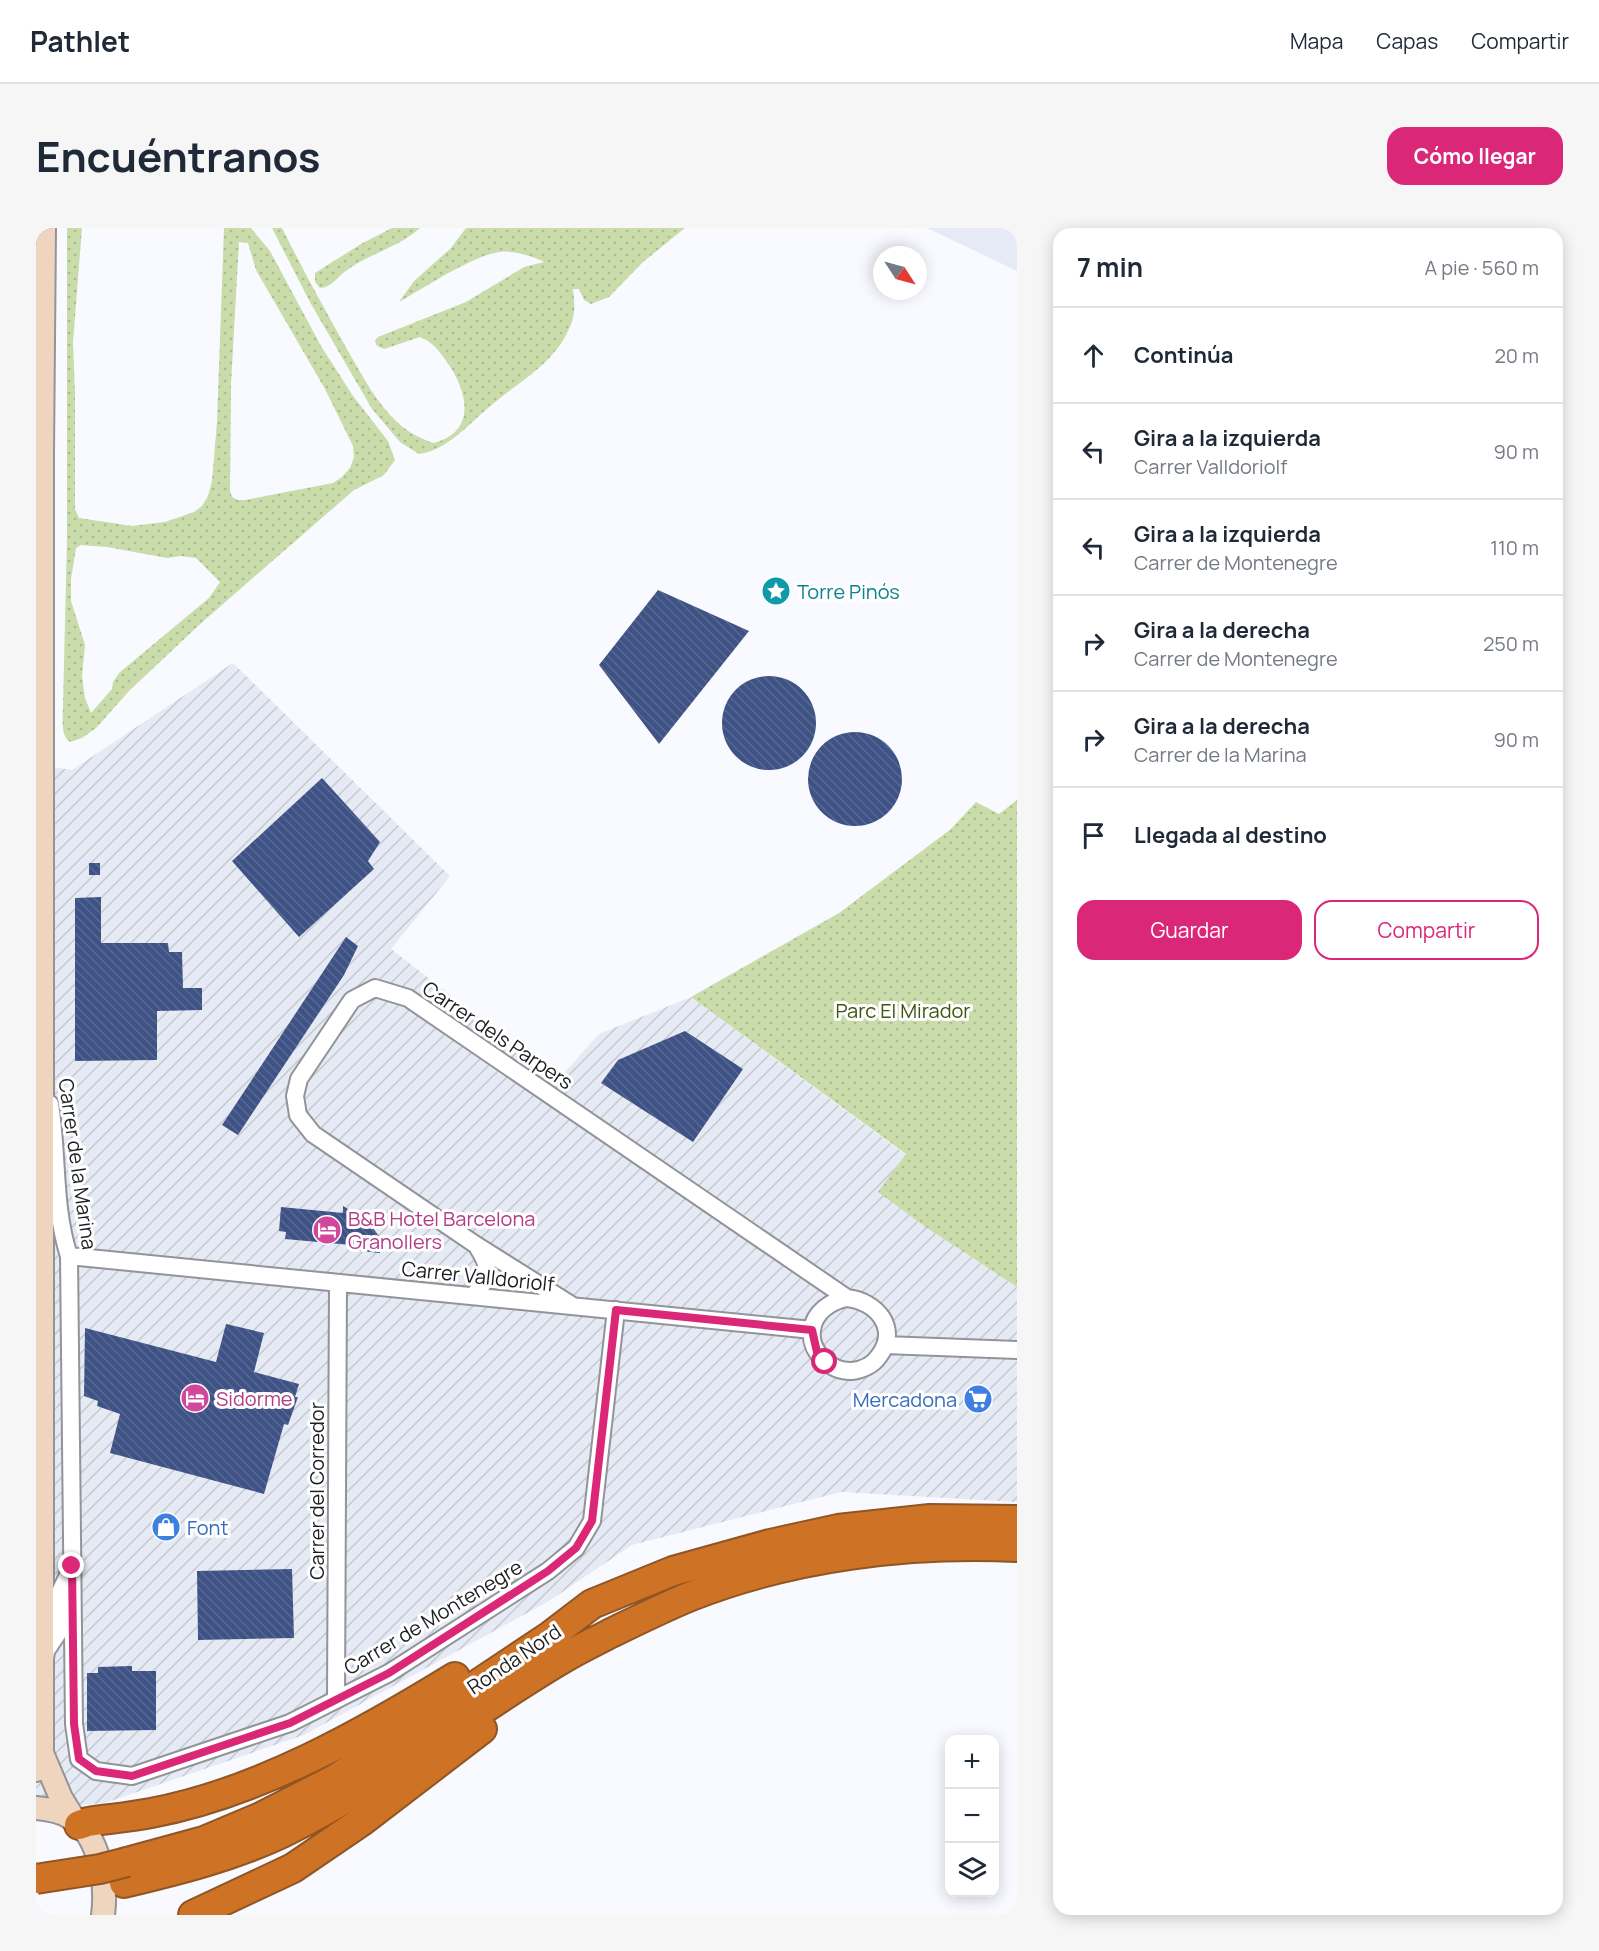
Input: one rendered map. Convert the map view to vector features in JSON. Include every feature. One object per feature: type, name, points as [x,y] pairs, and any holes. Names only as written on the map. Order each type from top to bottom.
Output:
[{"type":"highway","name":"Ronda Nord","points":[[36,1895],[69,1893],[261,1817],[337,1778],[550,1636],[592,1604],[673,1571],[770,1544],[838,1529],[930,1519],[1017,1520]]},
{"type":"highway","name":"Ronda Nord","points":[[36,1879],[100,1869],[125,1872],[197,1866],[281,1833],[349,1797],[488,1704],[566,1656],[656,1611],[692,1596],[798,1564],[866,1553],[935,1546],[1017,1547]]},
{"type":"highway","points":[[76,1822],[152,1813],[262,1779],[333,1746],[432,1691],[521,1637],[592,1604]]},
{"type":"highway","points":[[193,1915],[303,1862],[435,1766],[523,1697],[566,1656]]},
{"type":"street","points":[[44,228],[39,699],[42,1055],[39,1636],[42,1696],[39,1762],[76,1822],[88,1835],[97,1853],[103,1877],[105,1900],[103,1915]]},
{"type":"street","name":"Carrer dels Parpers","points":[[573,1306],[476,1245],[313,1134],[298,1115],[295,1096],[299,1079],[352,1000],[375,988],[408,998],[847,1298]]},
{"type":"street","name":"Carrer de la Marina","points":[[42,1055],[54,1128],[62,1235],[69,1256],[74,1724],[79,1759]]},
{"type":"street","points":[[473,1296],[484,1283],[488,1273],[487,1262],[476,1245]]},
{"type":"street","name":"Carrer Valldoriolf","points":[[69,1256],[812,1330]]},
{"type":"street","name":"Carrer del Corredor","points":[[336,1699],[338,1283]]},
{"type":"street","points":[[847,1298],[865,1302],[880,1314],[885,1324],[885,1345],[870,1365],[859,1370],[845,1371],[833,1368],[825,1362],[817,1352],[812,1330],[819,1315],[827,1306],[847,1298]]},
{"type":"street","name":"Carrer de Montenegre","points":[[79,1759],[96,1771],[132,1776],[290,1723],[389,1673],[548,1571],[576,1548],[592,1521],[616,1310]]},
{"type":"street","points":[[885,1345],[1017,1350]]},
{"type":"street","name":"Carrer de la Marina","points":[[42,1696],[46,1651],[58,1634],[61,1590],[72,1566]]},
{"type":"street","points":[[36,1808],[62,1813],[76,1822]]},
{"type":"shaded area","points":[[927,228],[1017,228],[1017,271]]},
{"type":"shaded area","points":[[233,663],[450,876],[391,949],[559,1079],[599,1034],[691,997],[906,1155],[879,1192],[924,1226],[1017,1287],[1017,1502],[841,1492],[632,1545],[549,1601],[304,1735],[105,1803],[36,1809],[36,764],[72,770]]},
{"type":"green space","points":[[67,228],[82,228],[73,342],[75,509],[79,518],[132,526],[165,522],[194,512],[202,506],[208,496],[212,481],[217,422],[224,228],[251,228],[270,251],[321,346],[353,396],[388,441],[395,460],[384,475],[354,490],[199,625],[129,691],[96,728],[82,738],[70,742],[63,731],[67,538]],"holes":[[[239,242],[248,243],[256,270],[325,389],[353,446],[354,457],[350,468],[333,483],[245,500],[232,497],[230,491],[231,384]],[[81,545],[107,547],[167,558],[181,556],[196,558],[220,582],[209,598],[119,673],[113,682],[112,689],[91,713],[85,698],[82,676],[85,645],[71,601],[71,579],[76,548]]]},
{"type":"green space","points":[[272,228],[282,228],[348,351],[383,407],[406,430],[434,443],[448,437],[463,419],[463,397],[454,373],[435,347],[420,337],[384,349],[377,346],[375,341],[378,337],[466,302],[524,267],[544,262],[510,252],[488,255],[462,266],[399,302],[414,281],[451,248],[466,228],[685,228],[643,262],[609,297],[591,304],[584,300],[579,289],[573,289],[572,321],[561,344],[553,354],[450,441],[419,454],[400,442],[372,409],[311,304]]},
{"type":"green space","points":[[392,228],[420,228],[402,241],[352,266],[333,283],[320,288],[315,282],[315,273],[361,244]]},
{"type":"green space","name":"Parc El Mirador","points":[[1017,800],[1017,1287],[924,1226],[878,1192],[906,1154],[691,997],[839,913],[951,829],[976,802],[999,814]]},
{"type":"building","points":[[658,590],[749,631],[659,744],[599,665]]},
{"type":"building","points":[[769,676],[787,679],[802,690],[813,705],[816,723],[813,741],[802,756],[787,767],[769,770],[751,767],[736,756],[725,741],[722,723],[725,705],[736,690],[751,679]]},
{"type":"building","points":[[855,732],[873,735],[888,746],[899,761],[902,779],[899,797],[888,812],[873,823],[855,826],[837,823],[822,812],[811,797],[808,779],[811,761],[822,746],[837,735]]},
{"type":"building","points":[[322,778],[380,842],[368,861],[374,869],[299,937],[232,861]]},
{"type":"building","points":[[89,863],[100,863],[100,875],[89,875]]},
{"type":"building","points":[[101,897],[101,943],[168,943],[169,952],[182,952],[183,988],[202,988],[202,1010],[157,1011],[157,1060],[75,1061],[75,898]]},
{"type":"building","points":[[346,937],[358,946],[344,975],[238,1135],[222,1125]]},
{"type":"building","points":[[685,1031],[743,1069],[693,1142],[601,1083],[618,1060]]},
{"type":"building","name":"B&B Hotel Barcelona Granollers","points":[[343,1206],[356,1214],[370,1216],[369,1223],[379,1236],[380,1253],[351,1250],[351,1245],[285,1239],[286,1232],[279,1231],[281,1207],[343,1213]]},
{"type":"building","points":[[226,1324],[264,1333],[254,1372],[299,1384],[295,1397],[298,1397],[288,1425],[284,1424],[264,1494],[110,1453],[120,1414],[97,1406],[98,1401],[84,1396],[85,1328],[216,1362]]},
{"type":"building","points":[[292,1569],[294,1638],[198,1640],[197,1571]]},
{"type":"building","points":[[132,1666],[132,1671],[156,1671],[156,1730],[87,1731],[87,1673],[98,1673],[98,1667]]},
{"type":"place","name":"Torre Pinós","points":[[776,591]]},
{"type":"place","name":"B&B Hotel Barcelona Granollers","points":[[327,1230]]},
{"type":"place","name":"Sidorme","points":[[195,1398]]},
{"type":"place","name":"Mercadona","points":[[978,1399]]},
{"type":"place","name":"Font","points":[[166,1527]]},
{"type":"route","points":[[72,1566],[74,1724],[79,1759],[96,1771],[132,1776],[290,1723],[389,1673],[548,1571],[576,1548],[592,1521],[616,1310],[812,1330],[814,1345],[825,1362]]}]
